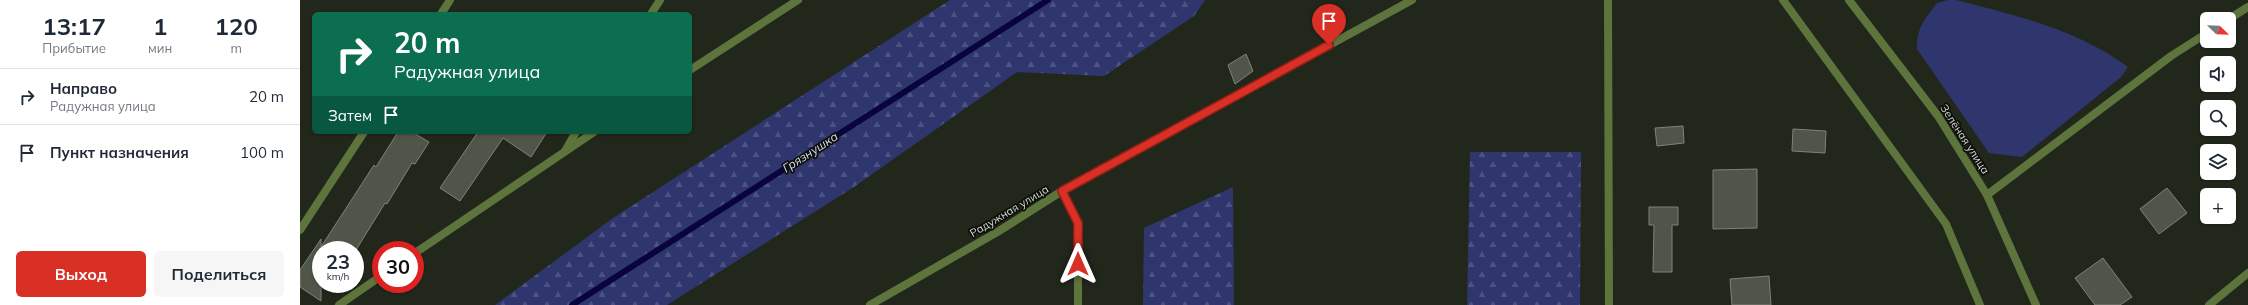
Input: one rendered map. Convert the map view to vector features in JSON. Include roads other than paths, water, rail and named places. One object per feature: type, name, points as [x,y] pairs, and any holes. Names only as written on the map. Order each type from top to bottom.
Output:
[{"type":"street","points":[[442,12],[450,0]]},
{"type":"street","points":[[652,12],[660,0]]},
{"type":"street","points":[[692,69],[798,0]]},
{"type":"street","name":"Радужная улица","points":[[870,305],[999,231],[1062,191],[1412,0]]},
{"type":"street","points":[[1608,0],[1608,305]]},
{"type":"street","points":[[1783,0],[1946,224],[1980,305]]},
{"type":"street","name":"Зелёная улица","points":[[1850,0],[1938,116],[1987,195],[2036,305]]},
{"type":"street","points":[[2236,15],[2248,7]]},
{"type":"street","points":[[1987,195],[2171,56],[2200,37]]},
{"type":"street","points":[[300,230],[363,134]]},
{"type":"street","points":[[565,151],[575,134]]},
{"type":"street","points":[[424,247],[591,134]]},
{"type":"street","points":[[1062,191],[1078,223],[1078,305]]},
{"type":"street","points":[[2209,305],[2248,273]]},
{"type":"street","points":[[339,305],[372,282]]},
{"type":"waterway","name":"Грязнушка","points":[[572,305],[1048,0]]}]
